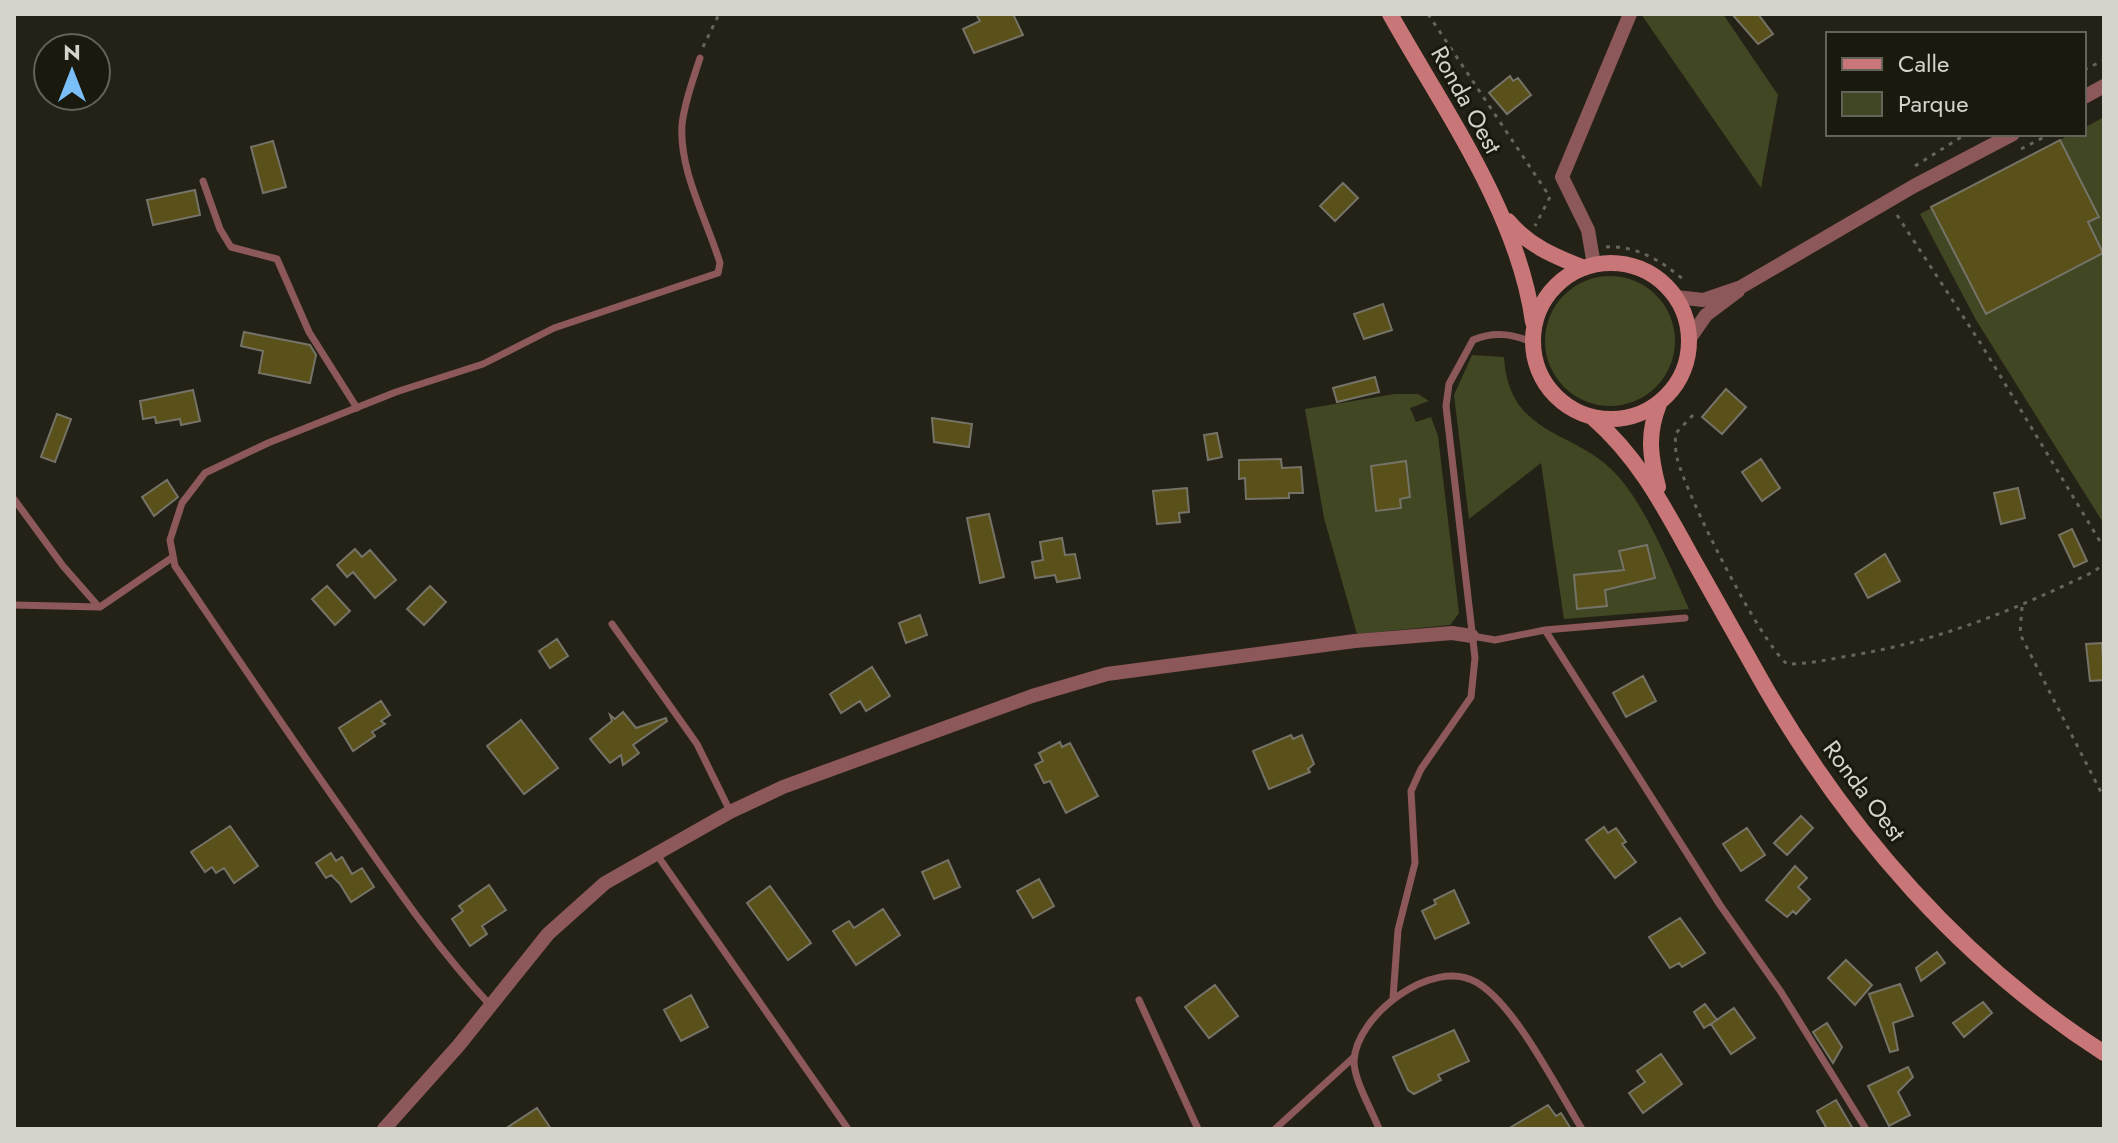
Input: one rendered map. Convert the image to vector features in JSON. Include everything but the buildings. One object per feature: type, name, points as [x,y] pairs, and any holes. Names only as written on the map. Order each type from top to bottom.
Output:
[{"type":"main road","name":"Ronda Oest","points":[[1390,14],[1499,209],[1524,273],[1533,335]]},
{"type":"main road","name":"Ronda Oest","points":[[1499,209],[1522,238],[1589,266]]},
{"type":"main road","points":[[1612,263],[1648,272],[1676,297],[1683,309],[1690,338],[1683,374],[1659,404],[1627,417],[1592,417],[1573,410],[1550,389],[1535,362],[1533,335],[1543,302],[1560,282],[1589,266],[1612,263]]},
{"type":"main road","name":"Ronda Oest","points":[[1659,404],[1650,427],[1650,449],[1661,497]]},
{"type":"main road","name":"Ronda Oest","points":[[1592,417],[1624,447],[1661,497],[1802,749],[1872,845],[1934,913],[1986,962],[2104,1053]]},
{"type":"street","points":[[1589,266],[1591,247],[1588,230],[1562,177],[1630,14]]},
{"type":"street","points":[[2086,96],[2104,86]]},
{"type":"street","points":[[1690,338],[1706,315],[1741,287],[1888,201],[2009,136]]},
{"type":"street","points":[[1676,297],[1703,300],[1741,287]]},
{"type":"street","points":[[384,1129],[491,1006],[548,934],[572,911],[605,883],[655,852],[783,787],[971,718],[1107,674],[1355,641],[1452,633],[1472,636]]},
{"type":"lane","points":[[491,1006],[467,981],[392,882],[175,566],[170,540],[182,503],[205,473],[268,443],[357,408],[483,364],[554,328],[718,273],[720,263],[691,178],[682,135],[684,113],[700,58]]},
{"type":"lane","points":[[203,181],[220,229],[231,247],[277,259],[309,332],[357,408]]},
{"type":"lane","points":[[1393,998],[1398,930],[1415,863],[1411,791],[1421,769],[1471,697],[1475,668],[1447,391],[1473,340],[1489,334],[1533,335]]},
{"type":"lane","points":[[14,499],[63,566],[100,607]]},
{"type":"lane","points":[[14,605],[100,607],[173,557]]},
{"type":"lane","points":[[1472,636],[1495,640],[1545,630],[1685,618]]},
{"type":"lane","points":[[612,624],[697,744],[730,812]]},
{"type":"lane","points":[[1545,630],[1866,1129]]},
{"type":"lane","points":[[655,852],[848,1129]]},
{"type":"lane","points":[[1275,1129],[1354,1057],[1363,1037],[1393,998],[1412,986],[1447,976],[1464,976],[1478,982],[1505,1007],[1582,1129]]},
{"type":"lane","points":[[1139,1000],[1198,1129]]},
{"type":"lane","points":[[1354,1057],[1354,1065],[1379,1129]]},
{"type":"path","points":[[700,58],[719,14]]},
{"type":"path","points":[[1428,14],[1550,197],[1533,229],[1541,236]]},
{"type":"path","points":[[2086,69],[2104,60]]},
{"type":"path","points":[[1906,173],[1963,136]]},
{"type":"path","points":[[1888,201],[1981,344],[2104,548]]},
{"type":"path","points":[[1591,247],[1622,246],[1648,255],[1691,286]]},
{"type":"path","points":[[1693,415],[1675,434],[1676,455],[1687,486],[1765,640],[1787,664],[1870,653],[1964,629],[2022,607],[2104,563]]},
{"type":"path","points":[[2022,607],[2020,634],[2104,798]]},
{"type":"green space","points":[[1641,14],[1723,14],[1778,95],[1761,188]]},
{"type":"green space","points":[[2104,117],[2104,524],[1976,320],[1920,214],[2067,136],[2086,136],[2086,127]]},
{"type":"green space","points":[[1610,276],[1635,281],[1656,295],[1670,316],[1675,341],[1670,366],[1656,387],[1635,401],[1610,406],[1585,401],[1564,387],[1550,366],[1545,341],[1550,316],[1564,295],[1585,281]]},
{"type":"green space","points":[[1472,355],[1504,357],[1509,383],[1518,403],[1531,418],[1600,459],[1616,474],[1648,520],[1689,609],[1564,619],[1541,463],[1469,519],[1454,395]]},
{"type":"green space","points":[[1395,394],[1418,394],[1429,401],[1410,408],[1416,422],[1431,417],[1438,436],[1459,613],[1450,625],[1357,634],[1324,518],[1305,409]]}]
